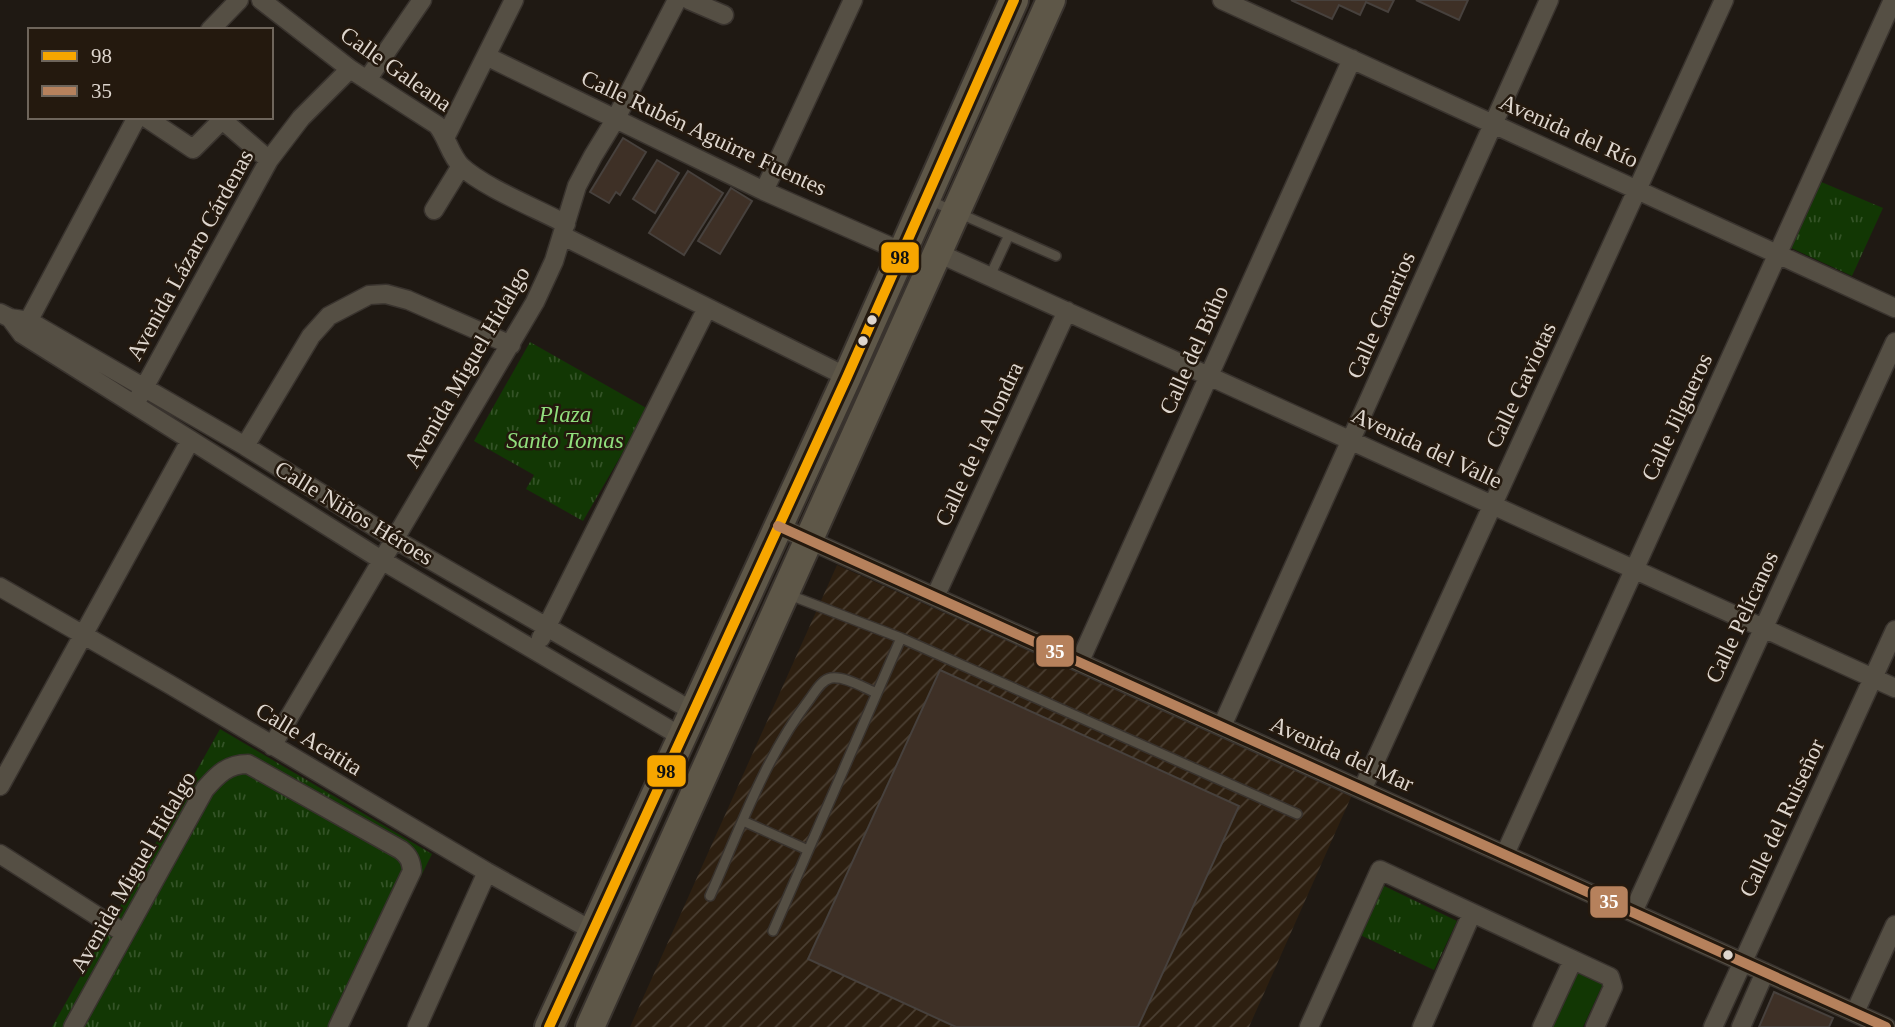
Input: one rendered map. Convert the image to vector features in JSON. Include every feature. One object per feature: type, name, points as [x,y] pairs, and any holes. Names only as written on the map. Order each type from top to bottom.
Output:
[{"type":"highway","points":[[549,1027],[927,199],[1014,0]]},
{"type":"highway","points":[[590,1027],[1051,0]]},
{"type":"street","points":[[212,28],[239,0]]},
{"type":"street","name":"Calle Galeana","points":[[261,0],[350,69],[430,120],[446,135],[454,158],[461,166]]},
{"type":"street","points":[[367,80],[422,0]]},
{"type":"street","points":[[446,135],[514,0]]},
{"type":"street","name":"Avenida Miguel Hidalgo","points":[[272,746],[540,292],[565,230],[577,186],[615,120],[677,0]]},
{"type":"street","points":[[690,0],[724,15]]},
{"type":"street","points":[[764,191],[853,0]]},
{"type":"street","name":"Calle Canarios","points":[[1222,726],[1549,0]]},
{"type":"street","name":"Calle Gaviotas","points":[[1362,790],[1724,0]]},
{"type":"street","name":"Calle Jilgueros","points":[[1505,854],[1893,0]]},
{"type":"street","name":"Avenida del Río","points":[[1233,2],[1895,308]]},
{"type":"street","name":"Calle Rubén Aguirre Fuentes","points":[[486,56],[764,191],[903,252]]},
{"type":"street","name":"Calle del Búho","points":[[1080,662],[1352,59]]},
{"type":"street","name":"Avenida Lázaro Cárdenas","points":[[134,406],[269,160],[301,118],[350,69]]},
{"type":"street","points":[[25,327],[136,119]]},
{"type":"street","points":[[148,119],[193,149],[220,119],[269,160]]},
{"type":"street","points":[[434,210],[461,166],[565,230],[707,308],[846,377]]},
{"type":"street","name":"Avenida del Valle","points":[[937,253],[1895,688]]},
{"type":"street","points":[[245,446],[311,336],[329,316],[369,295],[386,294],[408,300],[511,345]]},
{"type":"street","points":[[534,650],[707,308]]},
{"type":"street","name":"Calle de la Alondra","points":[[935,597],[1067,311]]},
{"type":"street","name":"Calle Niños Héroes","points":[[5,315],[144,388],[245,446],[396,540],[546,627],[688,724]]},
{"type":"street","name":"Calle Niños Héroes","points":[[25,327],[134,406],[383,561],[534,650],[688,724]]},
{"type":"street","name":"Calle Pelícanos","points":[[1633,912],[1895,342]]},
{"type":"street","points":[[0,786],[190,441]]},
{"type":"street","name":"Avenida del Mar","points":[[778,526],[1886,1027]]},
{"type":"street","name":"Calle Acatita","points":[[0,587],[487,872],[593,931]]},
{"type":"street","name":"Calle del Ruiseñor","points":[[1713,1027],[1895,630]]},
{"type":"street","name":"Avenida Miguel Hidalgo","points":[[73,1027],[205,789],[218,774],[234,764],[248,764],[408,856],[412,871],[338,1027]]},
{"type":"street","points":[[0,854],[124,933]]},
{"type":"street","points":[[1308,1027],[1380,870],[1610,977],[1613,987],[1595,1027]]},
{"type":"street","points":[[417,1027],[487,872]]},
{"type":"street","points":[[1422,1027],[1472,913]]},
{"type":"street","points":[[1855,1012],[1890,948],[1895,925]]},
{"type":"street","points":[[1542,1027],[1573,960]]},
{"type":"street","points":[[1741,1027],[1765,972]]},
{"type":"lane","points":[[927,199],[1056,256]]},
{"type":"lane","points":[[990,276],[1009,235]]},
{"type":"lane","points":[[785,593],[901,638],[1297,814]]},
{"type":"lane","points":[[773,931],[901,638]]},
{"type":"lane","points":[[710,896],[779,741],[820,684],[829,678],[839,678],[877,693]]},
{"type":"lane","points":[[743,821],[808,850]]},
{"type":"shaded area","points":[[837,565],[1352,795],[1249,1027],[630,1027]]},
{"type":"green space","points":[[1819,181],[1883,208],[1852,276],[1789,247]]},
{"type":"green space","name":"Plaza Santo Tomas","points":[[530,342],[648,409],[583,521],[526,489],[534,475],[474,441]]},
{"type":"green space","points":[[220,729],[432,854],[346,1027],[52,1027]]},
{"type":"green space","points":[[1380,884],[1457,921],[1434,970],[1356,933]]},
{"type":"green space","points":[[1574,970],[1603,984],[1583,1027],[1548,1027]]},
{"type":"building","points":[[1291,0],[1394,0],[1388,12],[1366,2],[1360,15],[1339,5],[1332,19]]},
{"type":"building","points":[[1416,0],[1468,0],[1459,20]]},
{"type":"building","points":[[623,138],[646,152],[620,195],[616,192],[609,203],[590,192]]},
{"type":"building","points":[[657,160],[679,173],[655,213],[633,199]]},
{"type":"building","points":[[688,171],[723,193],[684,255],[649,233]]},
{"type":"building","points":[[731,188],[752,201],[720,254],[698,241]]},
{"type":"building","points":[[940,670],[1239,806],[1138,1027],[956,1027],[808,959]]},
{"type":"building","points":[[1774,992],[1833,1018],[1829,1027],[1759,1027]]},
{"type":"transit line","name":"98","points":[[549,1027],[847,377],[1014,0]]},
{"type":"transit line","name":"35","points":[[778,526],[1886,1027]]}]
